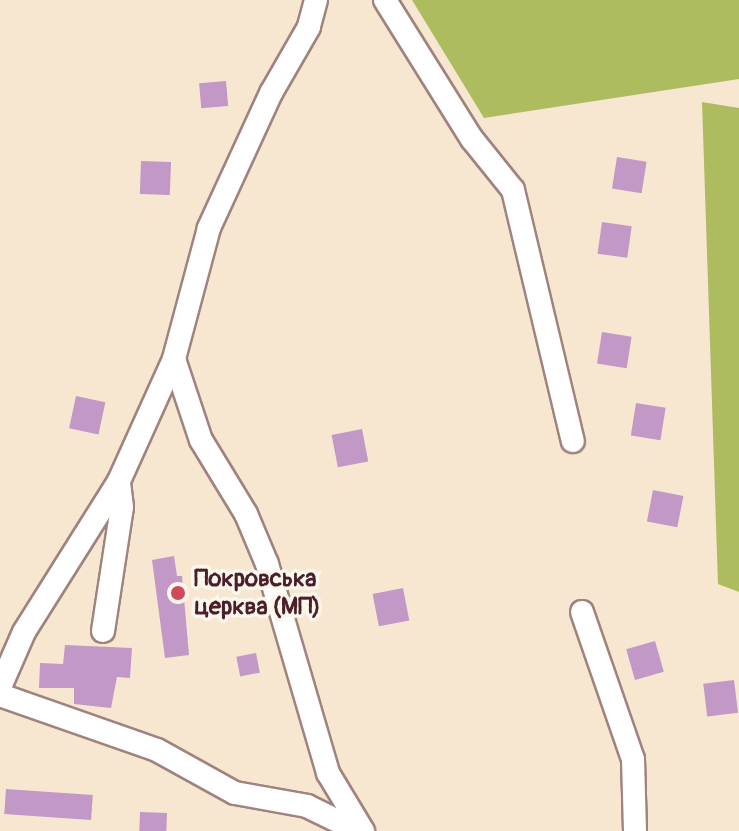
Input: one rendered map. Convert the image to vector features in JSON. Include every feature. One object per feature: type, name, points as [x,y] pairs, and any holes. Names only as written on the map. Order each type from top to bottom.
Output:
[{"type":"street","points":[[0,687],[24,632],[119,481],[174,359],[209,228],[271,93],[309,27],[316,0]]},
{"type":"street","points":[[385,0],[472,139],[513,190],[573,441]]},
{"type":"street","points":[[174,359],[201,440],[246,514],[267,564],[328,773],[360,831]]},
{"type":"street","points":[[103,631],[122,507],[119,481]]},
{"type":"street","points":[[582,612],[633,759],[635,831]]},
{"type":"street","points":[[0,695],[157,750],[235,793],[307,806],[333,814],[360,831]]},
{"type":"green space","points":[[412,0],[739,0],[739,79],[484,118]]},
{"type":"green space","points":[[702,102],[739,108],[739,592],[718,584]]},
{"type":"building","points":[[226,81],[228,106],[201,108],[199,83]]},
{"type":"building","points":[[617,157],[647,162],[642,193],[612,189]]},
{"type":"building","points":[[141,161],[171,162],[170,195],[140,194]]},
{"type":"building","points":[[602,222],[632,226],[627,258],[598,254]]},
{"type":"building","points":[[602,332],[632,337],[627,368],[597,364]]},
{"type":"building","points":[[76,396],[105,402],[98,435],[69,428]]},
{"type":"building","points":[[636,403],[666,408],[660,440],[631,436]]},
{"type":"building","points":[[362,429],[368,461],[338,467],[332,435]]},
{"type":"building","points":[[653,490],[683,496],[677,527],[647,521]]},
{"type":"building","points":[[174,556],[177,576],[182,576],[189,655],[165,658],[152,560]]},
{"type":"building","points":[[403,588],[409,620],[379,626],[373,594]]},
{"type":"building","points":[[655,641],[664,672],[635,680],[626,649]]},
{"type":"building","points":[[65,645],[132,648],[130,678],[117,677],[111,708],[74,704],[74,688],[39,688],[40,663],[63,664]]},
{"type":"building","points":[[256,653],[260,673],[240,676],[236,657]]},
{"type":"building","points":[[734,680],[738,713],[707,717],[703,684]]},
{"type":"building","points":[[6,789],[93,795],[91,820],[4,814]]},
{"type":"building","points":[[140,812],[167,813],[166,831],[139,831]]},
{"type":"place","name":"Покровська церква (МП)","points":[[178,593]]}]
